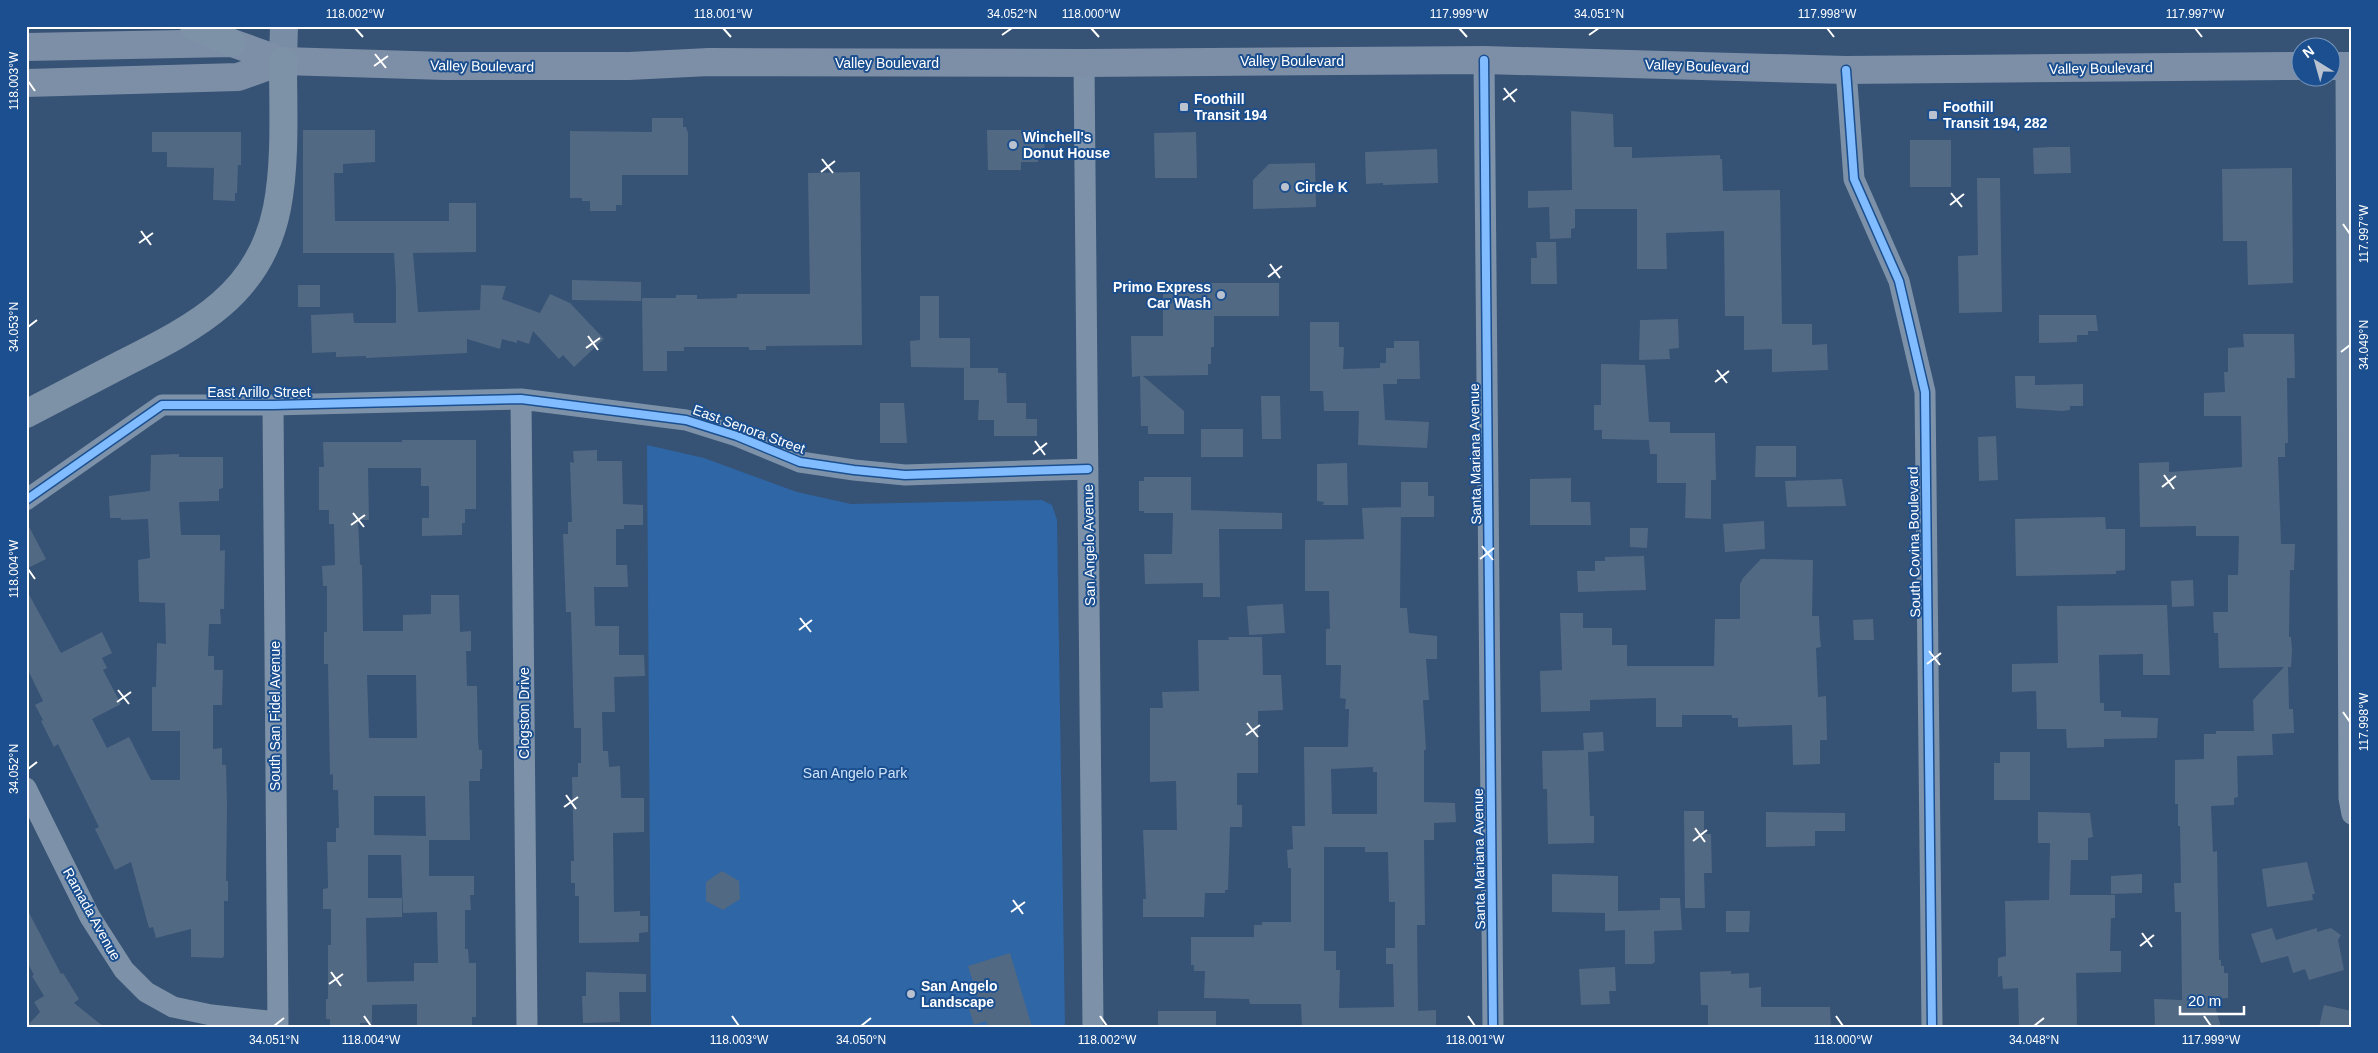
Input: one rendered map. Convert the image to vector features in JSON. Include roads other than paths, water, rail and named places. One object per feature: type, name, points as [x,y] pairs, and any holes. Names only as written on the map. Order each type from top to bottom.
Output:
[{"type":"highway","points":[[194,26],[232,43]]},
{"type":"highway","points":[[26,414],[196,325],[224,302],[248,275],[266,244],[277,209],[281,163],[283,61]]},
{"type":"main road","points":[[283,61],[284,26]]},
{"type":"main road","name":"Valley Boulevard","points":[[26,47],[232,43],[283,61],[545,66],[709,62],[1084,63],[1484,60],[1846,70],[2290,66]]},
{"type":"main road","name":"Valley Boulevard","points":[[26,83],[238,77],[283,61]]},
{"type":"street","name":"Santa Mariana Avenue","points":[[1484,60],[1493,1027]]},
{"type":"street","name":"San Angelo Avenue","points":[[1084,63],[1093,1027]]},
{"type":"street","points":[[2343,66],[2349,798],[2352,814]]},
{"type":"street","name":"South Covina Boulevard","points":[[1846,70],[1854,180],[1899,281],[1925,392],[1932,1027]]},
{"type":"street","name":"East Senora Street","points":[[521,399],[686,420],[737,436],[800,462],[854,470],[906,475],[1088,469]]},
{"type":"street","name":"East Arillo Street","points":[[26,500],[162,405],[273,405],[521,399]]},
{"type":"street","name":"Clogston Drive","points":[[521,399],[527,1027]]},
{"type":"street","name":"South San Fidel Avenue","points":[[273,405],[278,1024]]},
{"type":"street","name":"Ramada Avenue","points":[[26,788],[90,917],[124,970],[146,992],[173,1007],[211,1015],[278,1024]]},
{"type":"place","name":"Foothill Transit 194","points":[[1184,107]]},
{"type":"place","name":"Foothill Transit 194, 282","points":[[1933,115]]},
{"type":"place","name":"Winchell's Donut House","points":[[1013,145]]},
{"type":"place","name":"Circle K","points":[[1285,187]]},
{"type":"place","name":"Primo Express Car Wash","points":[[1221,295]]},
{"type":"place","name":"San Angelo Landscape","points":[[911,994]]},
{"type":"park label","name":"San Angelo Park","points":[[855,773]]}]
